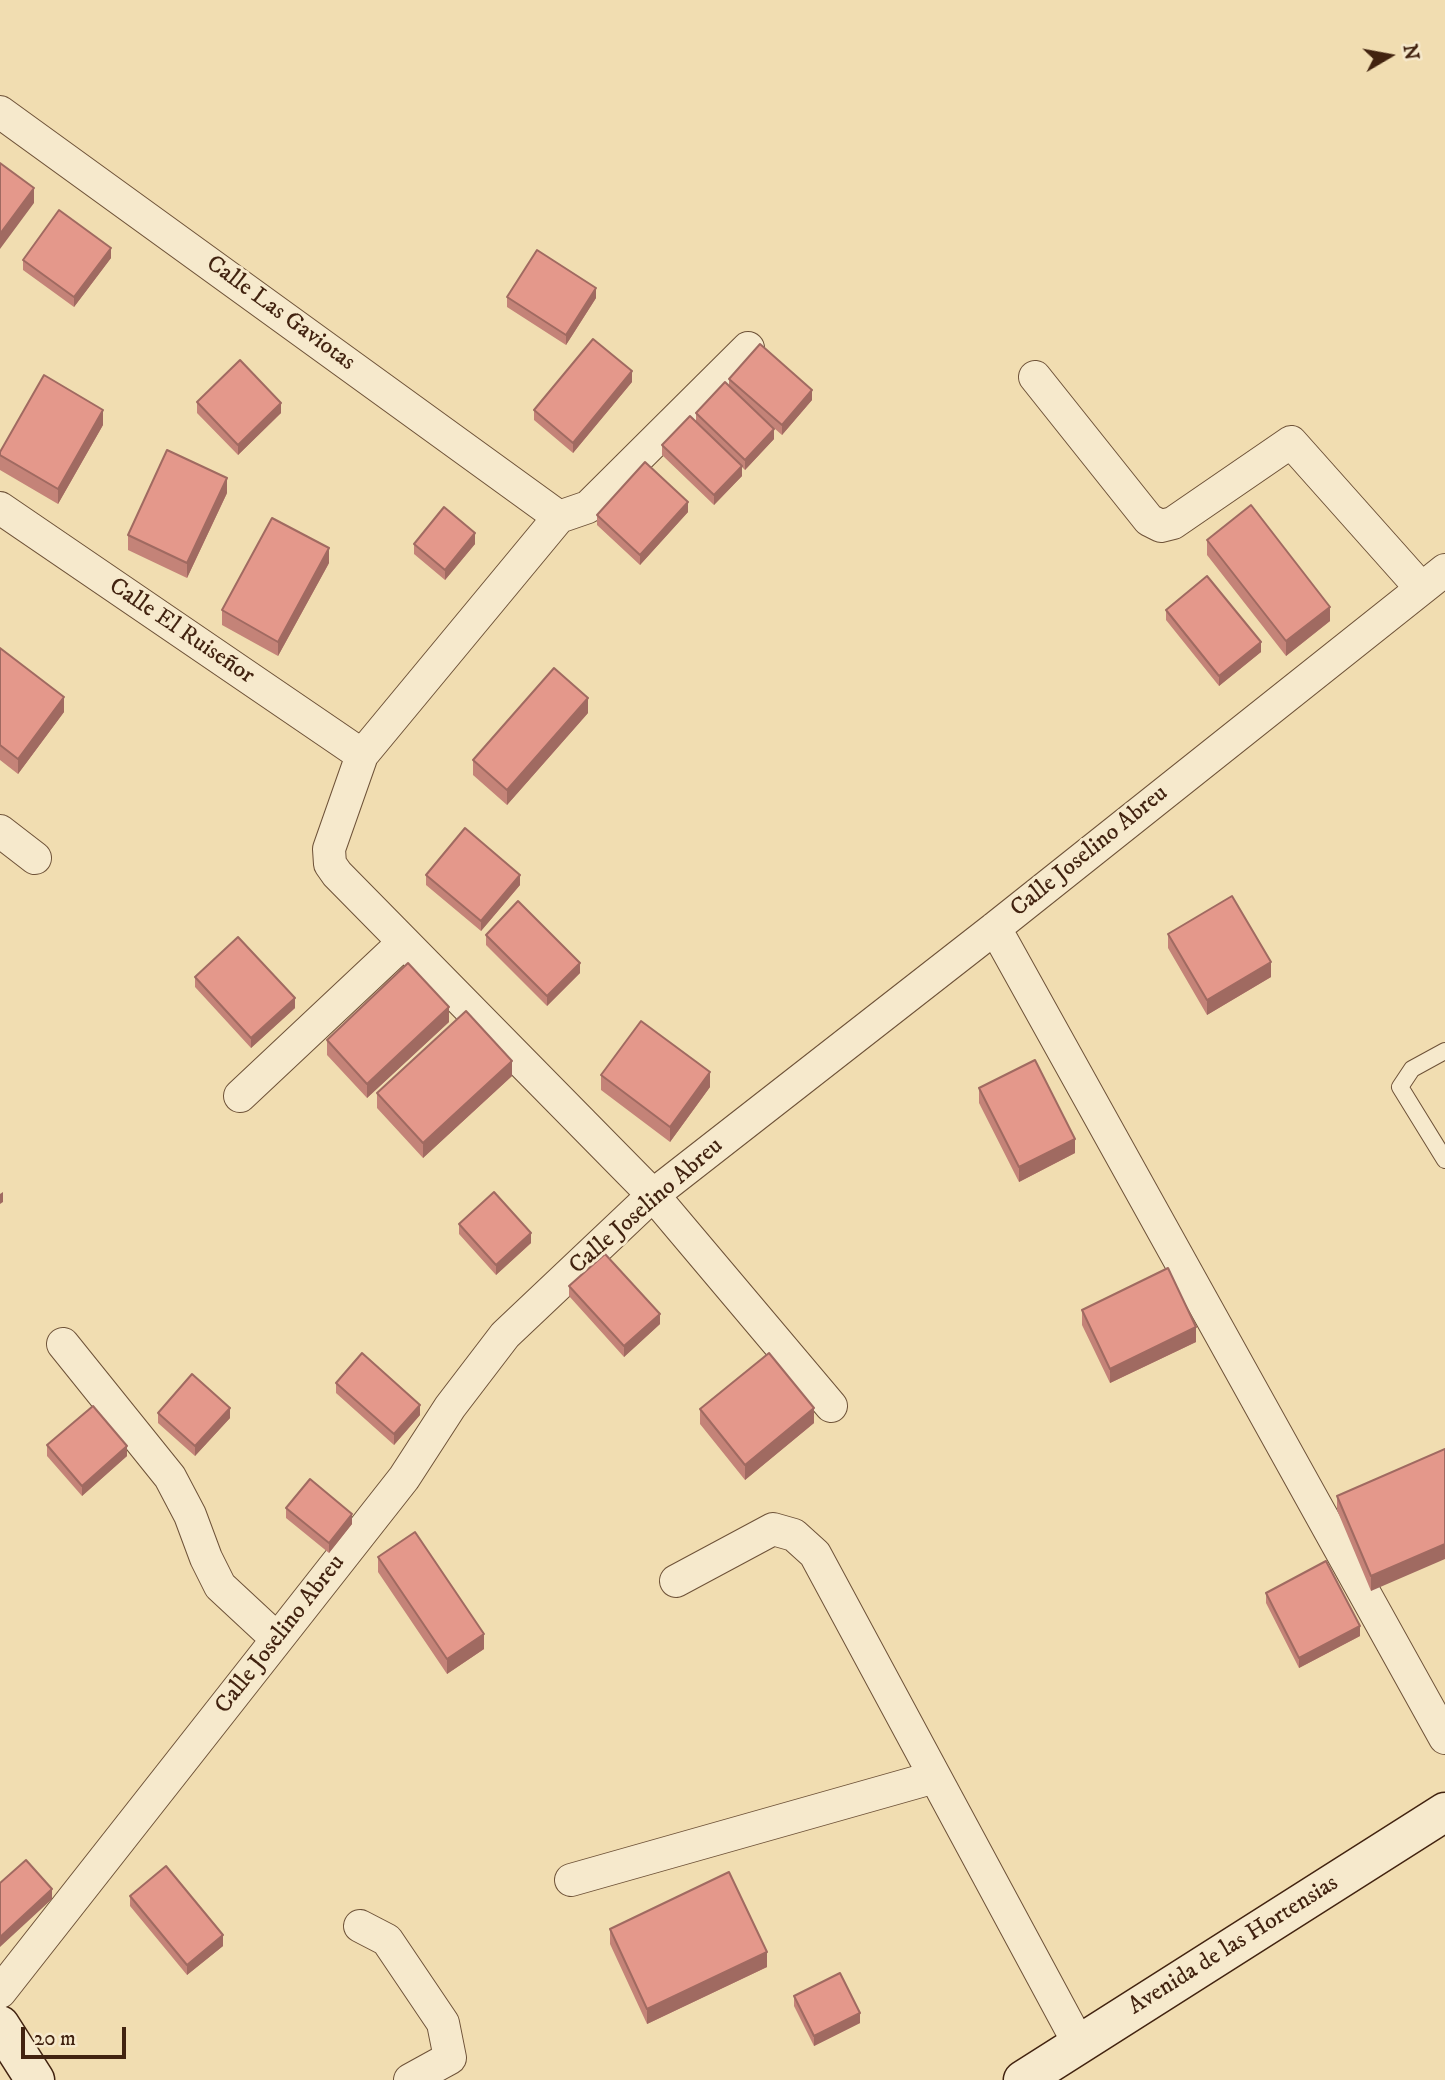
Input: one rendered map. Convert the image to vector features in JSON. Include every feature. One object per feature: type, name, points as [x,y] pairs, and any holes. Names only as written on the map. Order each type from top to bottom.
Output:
[{"type":"main road","name":"Avenida de las Hortensias","points":[[1023,2080],[1445,1812]]},
{"type":"main road","points":[[0,2025],[35,2080]]},
{"type":"street","name":"Calle Las Gaviotas","points":[[0,112],[559,517]]},
{"type":"street","points":[[748,348],[589,507],[559,517],[362,755],[329,849],[330,864],[653,1195],[831,1406]]},
{"type":"street","points":[[1035,377],[1149,520],[1161,526],[1172,523],[1291,442],[1433,579]]},
{"type":"street","name":"Calle El Ruiseñor","points":[[0,508],[362,755]]},
{"type":"street","name":"Calle Joselino Abreu","points":[[0,1992],[404,1478],[450,1407],[505,1335],[653,1195],[995,928],[1433,579]]},
{"type":"street","points":[[0,831],[35,858]]},
{"type":"street","points":[[995,928],[1445,1738]]},
{"type":"street","points":[[240,1096],[404,942]]},
{"type":"street","points":[[63,1344],[170,1477],[190,1515],[220,1586],[278,1639]]},
{"type":"street","points":[[676,1581],[773,1529],[794,1535],[815,1554],[1079,2044]]},
{"type":"street","points":[[571,1880],[935,1777]]},
{"type":"street","points":[[360,1926],[387,1940],[443,2023],[450,2058],[410,2080]]},
{"type":"lane","points":[[1445,1051],[1412,1069],[1400,1087],[1445,1160]]},
{"type":"building","points":[[0,163],[34,188],[0,234]]},
{"type":"building","points":[[59,210],[111,248],[74,297],[23,260]]},
{"type":"building","points":[[537,250],[596,288],[566,335],[507,297]]},
{"type":"building","points":[[593,339],[632,371],[573,443],[534,410]]},
{"type":"building","points":[[760,344],[812,390],[782,425],[729,379]]},
{"type":"building","points":[[240,360],[281,403],[238,445],[197,402]]},
{"type":"building","points":[[44,375],[103,410],[58,489],[0,455]]},
{"type":"building","points":[[725,382],[774,429],[745,460],[696,413]]},
{"type":"building","points":[[690,416],[742,466],[714,495],[662,445]]},
{"type":"building","points":[[167,450],[227,478],[187,563],[128,535]]},
{"type":"building","points":[[645,462],[688,502],[640,555],[597,515]]},
{"type":"building","points":[[1251,505],[1330,607],[1286,641],[1207,540]]},
{"type":"building","points":[[444,507],[475,533],[445,570],[414,544]]},
{"type":"building","points":[[272,518],[329,548],[278,642],[222,610]]},
{"type":"building","points":[[1207,576],[1261,642],[1219,676],[1166,610]]},
{"type":"building","points":[[0,648],[64,697],[18,759],[0,745]]},
{"type":"building","points":[[554,668],[588,698],[507,790],[473,760]]},
{"type":"building","points":[[465,828],[520,875],[481,921],[426,875]]},
{"type":"building","points":[[1232,896],[1271,962],[1207,1000],[1168,934]]},
{"type":"building","points":[[518,901],[580,963],[547,996],[486,935]]},
{"type":"building","points":[[238,937],[295,998],[251,1038],[195,977]]},
{"type":"building","points":[[408,963],[449,1007],[367,1084],[327,1040]]},
{"type":"building","points":[[466,1011],[512,1061],[423,1143],[377,1093]]},
{"type":"building","points":[[641,1021],[710,1072],[670,1127],[601,1075]]},
{"type":"building","points":[[1035,1060],[1075,1139],[1019,1167],[979,1088]]},
{"type":"building","points":[[494,1192],[531,1233],[496,1265],[459,1224]]},
{"type":"building","points":[[605,1254],[660,1314],[624,1346],[569,1286]]},
{"type":"building","points":[[1168,1268],[1196,1327],[1110,1369],[1082,1310]]},
{"type":"building","points":[[362,1353],[420,1405],[394,1434],[336,1383]]},
{"type":"building","points":[[769,1353],[814,1408],[745,1465],[700,1409]]},
{"type":"building","points":[[192,1374],[230,1408],[195,1446],[158,1413]]},
{"type":"building","points":[[93,1406],[127,1446],[82,1486],[47,1445]]},
{"type":"building","points":[[1445,1449],[1445,1544],[1371,1576],[1337,1496]]},
{"type":"building","points":[[310,1479],[352,1514],[329,1543],[286,1508]]},
{"type":"building","points":[[415,1532],[484,1634],[447,1659],[378,1557]]},
{"type":"building","points":[[1326,1561],[1360,1626],[1299,1658],[1266,1593]]},
{"type":"building","points":[[26,1860],[52,1889],[0,1937],[0,1883]]},
{"type":"building","points":[[166,1866],[223,1935],[187,1965],[130,1896]]},
{"type":"building","points":[[729,1872],[767,1952],[647,2009],[610,1929]]},
{"type":"building","points":[[840,1973],[860,2013],[814,2036],[794,1996]]}]
